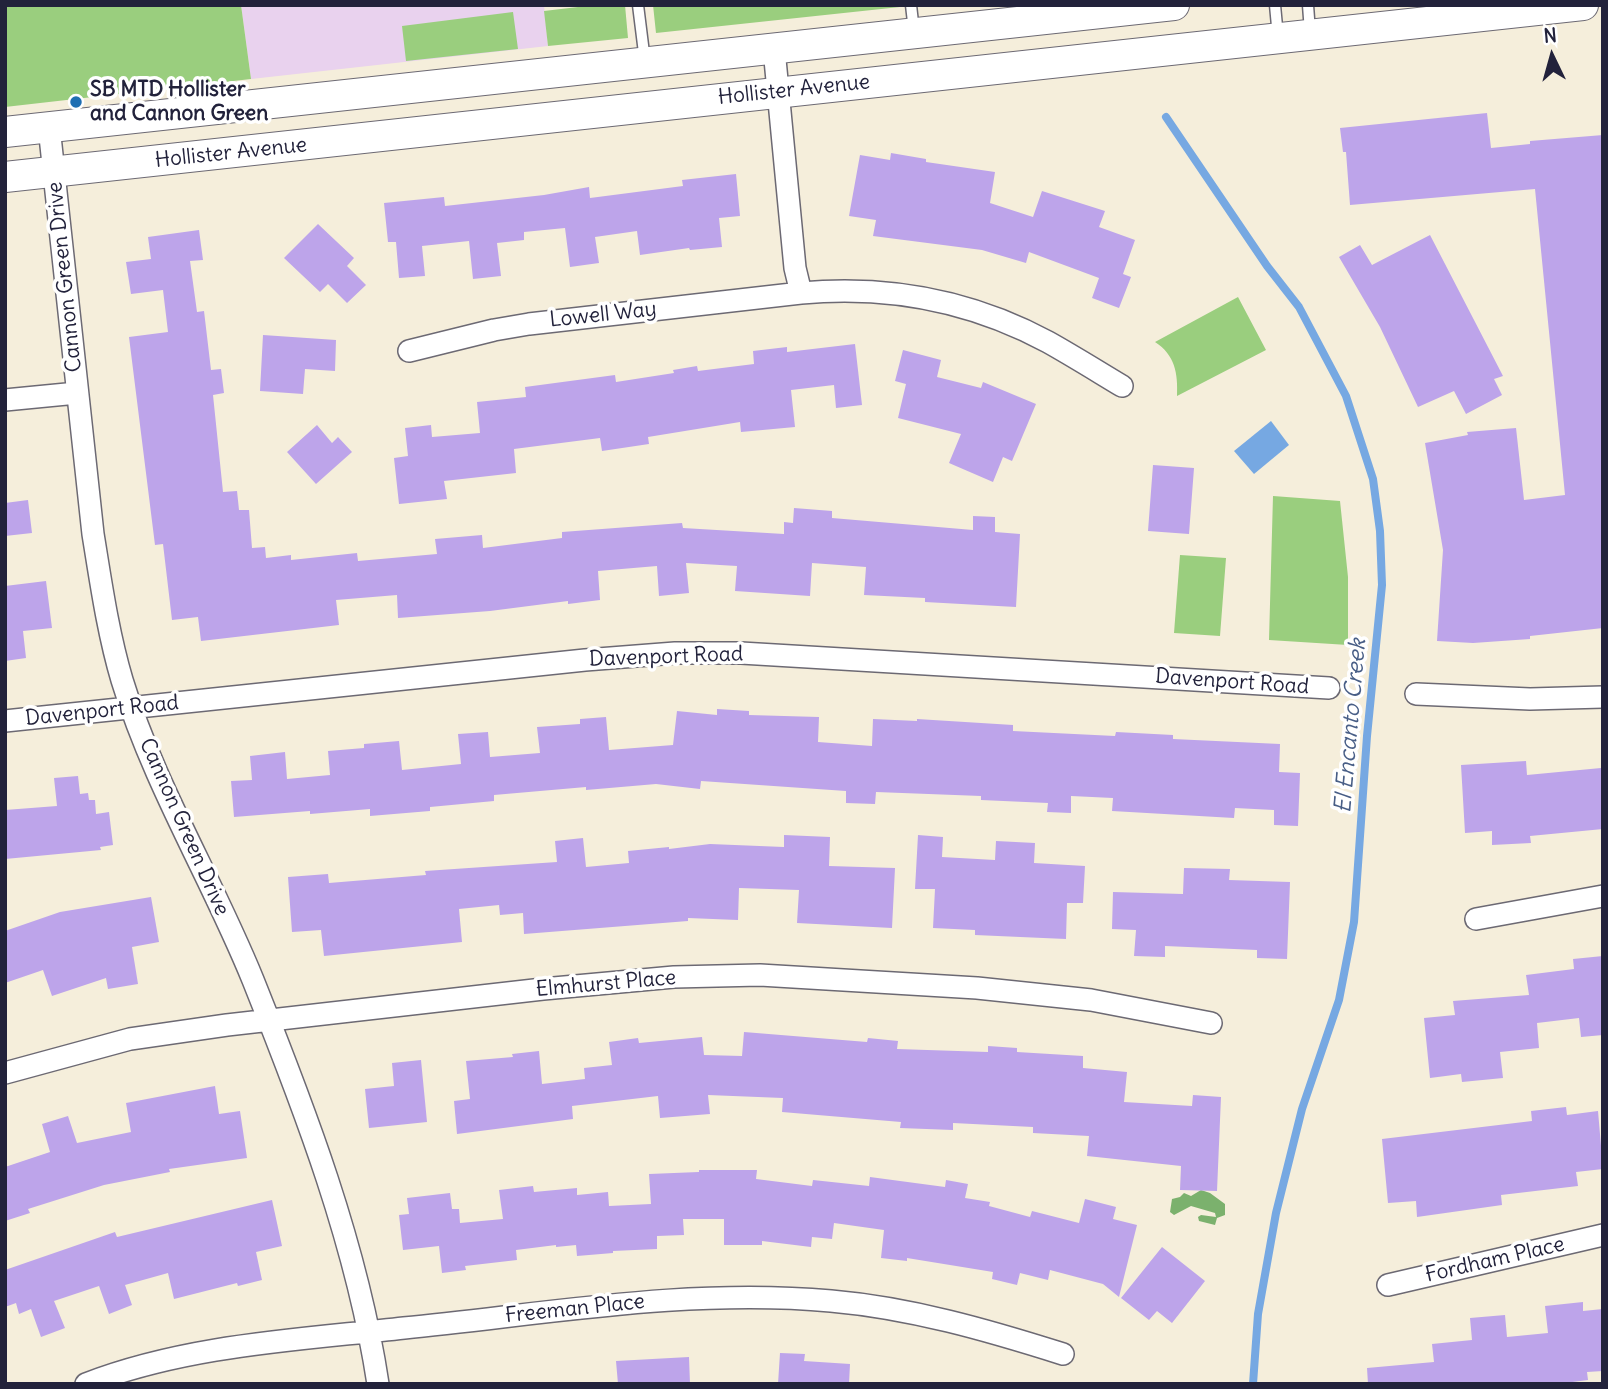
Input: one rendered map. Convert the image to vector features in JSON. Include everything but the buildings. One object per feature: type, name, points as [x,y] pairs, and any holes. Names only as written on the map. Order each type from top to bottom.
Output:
[{"type":"main road","name":"Hollister Avenue","points":[[5,132],[775,49],[913,20],[1174,5]]},
{"type":"main road","name":"Hollister Avenue","points":[[5,177],[1278,38],[1309,20],[1583,5]]},
{"type":"street","points":[[775,49],[795,268],[801,293]]},
{"type":"street","name":"Cannon Green Drive","points":[[49,127],[93,534],[121,678],[153,766],[269,1020],[335,1205],[370,1331],[378,1384]]},
{"type":"street","name":"Lowell Way","points":[[409,351],[528,324],[801,293],[887,291],[984,313],[1046,341],[1122,386]]},
{"type":"street","points":[[5,400],[77,393]]},
{"type":"street","name":"Davenport Road","points":[[5,721],[585,660],[688,652],[800,656],[1329,688]]},
{"type":"street","points":[[1416,694],[1530,699],[1603,697]]},
{"type":"street","points":[[1476,919],[1603,896]]},
{"type":"street","name":"Elmhurst Place","points":[[5,1073],[130,1039],[269,1020],[674,977],[760,975],[886,982],[1074,998],[1211,1023]]},
{"type":"street","name":"Fordham Place","points":[[1388,1285],[1603,1235]]},
{"type":"street","name":"Freeman Place","points":[[86,1384],[138,1367],[204,1352],[653,1300],[709,1297],[833,1301],[924,1315],[1063,1354]]},
{"type":"lane","points":[[638,5],[645,61]]},
{"type":"lane","points":[[1275,5],[1278,38]]},
{"type":"shaded area","points":[[241,5],[544,5],[548,46],[251,79]]},
{"type":"green space","points":[[5,5],[241,5],[251,79],[5,107]]},
{"type":"green space","points":[[595,5],[625,5],[628,38],[548,46],[544,11]]},
{"type":"green space","points":[[653,5],[900,5],[900,7],[656,33]]},
{"type":"green space","points":[[513,12],[518,49],[406,61],[402,26]]},
{"type":"green space","points":[[1238,297],[1266,350],[1177,396],[1174,365],[1167,353],[1155,342]]},
{"type":"green space","points":[[1273,496],[1340,501],[1348,577],[1348,645],[1269,640]]},
{"type":"green space","points":[[1180,555],[1226,558],[1220,636],[1174,633]]},
{"type":"green space","points":[[1201,1190],[1225,1204],[1225,1215],[1217,1218],[1215,1225],[1199,1221],[1198,1217],[1216,1217],[1215,1213],[1191,1206],[1174,1215],[1170,1212],[1172,1199],[1184,1193],[1191,1196]]},
{"type":"water","points":[[1271,421],[1289,445],[1254,474],[1234,451]]},
{"type":"waterway","name":"El Encanto Creek","points":[[1166,117],[1267,266],[1299,307],[1346,396],[1373,479],[1380,531],[1382,585],[1367,736],[1354,922],[1339,1000],[1302,1109],[1276,1213],[1258,1314],[1253,1384]]},
{"type":"place","name":"SB MTD Hollister and Cannon Green","points":[[76,102]]}]
